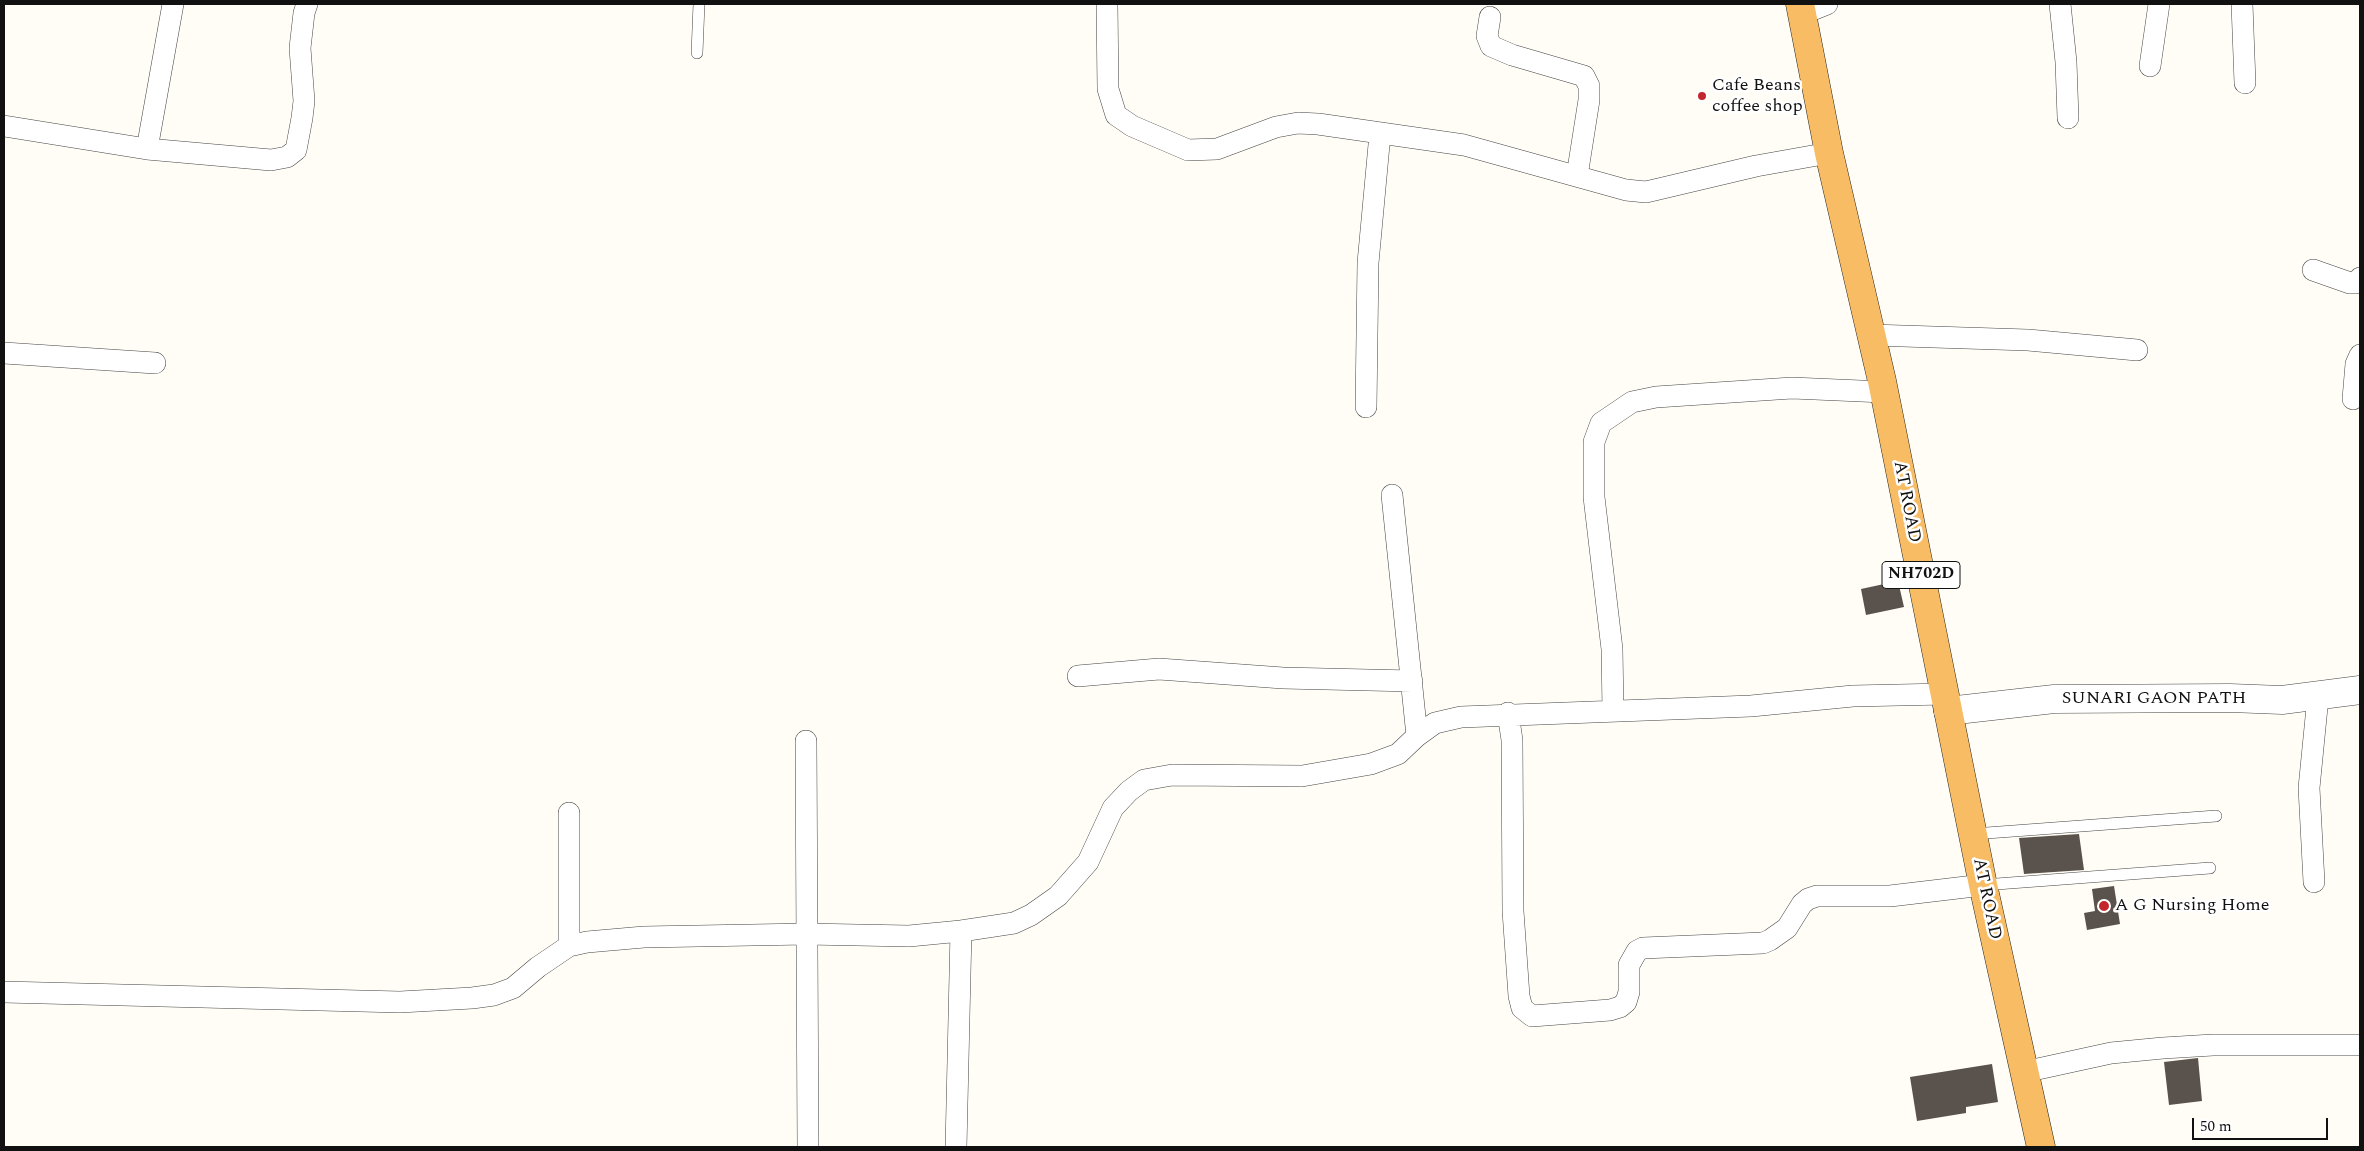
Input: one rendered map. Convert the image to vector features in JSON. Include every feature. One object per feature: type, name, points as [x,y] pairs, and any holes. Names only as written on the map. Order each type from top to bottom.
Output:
[{"type":"highway","name":"AT ROAD","points":[[1801,9],[1829,154],[1884,392],[1972,834],[2041,1147]]},
{"type":"street","points":[[148,149],[173,4]]},
{"type":"street","points":[[4,126],[148,149],[270,160],[287,157],[296,150],[304,101],[300,48],[304,13],[307,4]]},
{"type":"street","points":[[1107,4],[1108,89],[1116,115],[1132,126],[1188,150],[1217,149],[1276,127],[1298,123],[1318,124],[1464,145],[1626,190],[1646,192],[1756,166],[1829,154]]},
{"type":"street","points":[[1801,9],[1827,4]]},
{"type":"street","points":[[2060,4],[2066,62],[2068,118]]},
{"type":"street","points":[[2150,66],[2159,4]]},
{"type":"street","points":[[2242,4],[2245,83]]},
{"type":"street","points":[[1490,17],[1487,36],[1491,46],[1512,55],[1584,76],[1589,86],[1589,100],[1577,176]]},
{"type":"street","points":[[1366,407],[1368,264],[1380,134]]},
{"type":"street","points":[[2313,270],[2350,283],[2356,283],[2360,278]]},
{"type":"street","points":[[1871,335],[2028,340],[2137,350]]},
{"type":"street","points":[[4,353],[155,363]]},
{"type":"street","points":[[2353,399],[2356,364],[2360,355]]},
{"type":"street","points":[[1614,710],[1612,650],[1594,497],[1594,442],[1601,423],[1632,402],[1656,396],[1792,388],[1884,392]]},
{"type":"street","points":[[1392,495],[1417,736]]},
{"type":"street","points":[[1078,676],[1159,669],[1283,678],[1412,681]]},
{"type":"street","name":"SUNARI GAON PATH","points":[[1947,702],[2054,699],[2230,698],[2282,700],[2318,697],[2360,690]]},
{"type":"street","points":[[4,992],[195,995],[400,1002],[472,998],[494,995],[513,988],[538,967],[569,946],[587,942],[644,937],[806,934],[909,936],[961,931],[1014,923],[1031,915],[1058,896],[1088,862],[1113,808],[1129,791],[1144,780],[1172,775],[1302,776],[1371,764],[1398,754],[1417,736],[1435,723],[1461,717],[1508,713],[1750,706],[1852,696],[1947,702]]},
{"type":"street","points":[[2314,882],[2309,788],[2318,697]]},
{"type":"street","points":[[1508,713],[1512,740],[1513,911],[1518,987],[1522,1008],[1532,1016],[1610,1010],[1620,1007],[1626,1002],[1629,992],[1629,965],[1637,951],[1643,948],[1763,943],[1787,928],[1802,904],[1817,896],[1890,896],[1983,885]]},
{"type":"street","points":[[806,740],[808,1147]]},
{"type":"street","points":[[569,812],[569,946]]},
{"type":"street","points":[[956,1147],[961,931]]},
{"type":"street","points":[[2024,1072],[2111,1054],[2163,1048],[2212,1045],[2360,1044]]},
{"type":"lane","points":[[697,53],[699,4]]},
{"type":"lane","points":[[1972,834],[2216,816]]},
{"type":"lane","points":[[1983,885],[2210,868]]},
{"type":"building","points":[[1898,581],[1904,607],[1866,615],[1861,589]]},
{"type":"building","points":[[2079,834],[2084,870],[2024,874],[2019,838]]},
{"type":"building","points":[[2114,886],[2120,924],[2087,930],[2084,913],[2095,911],[2092,889]]},
{"type":"building","points":[[2198,1058],[2202,1101],[2169,1105],[2164,1062]]},
{"type":"building","points":[[1992,1064],[1998,1102],[1966,1107],[1966,1113],[1917,1121],[1910,1077]]},
{"type":"place","name":"Cafe Beans coffee shop","points":[[1702,96]]},
{"type":"place","name":"A G Nursing Home","points":[[2104,906]]}]
